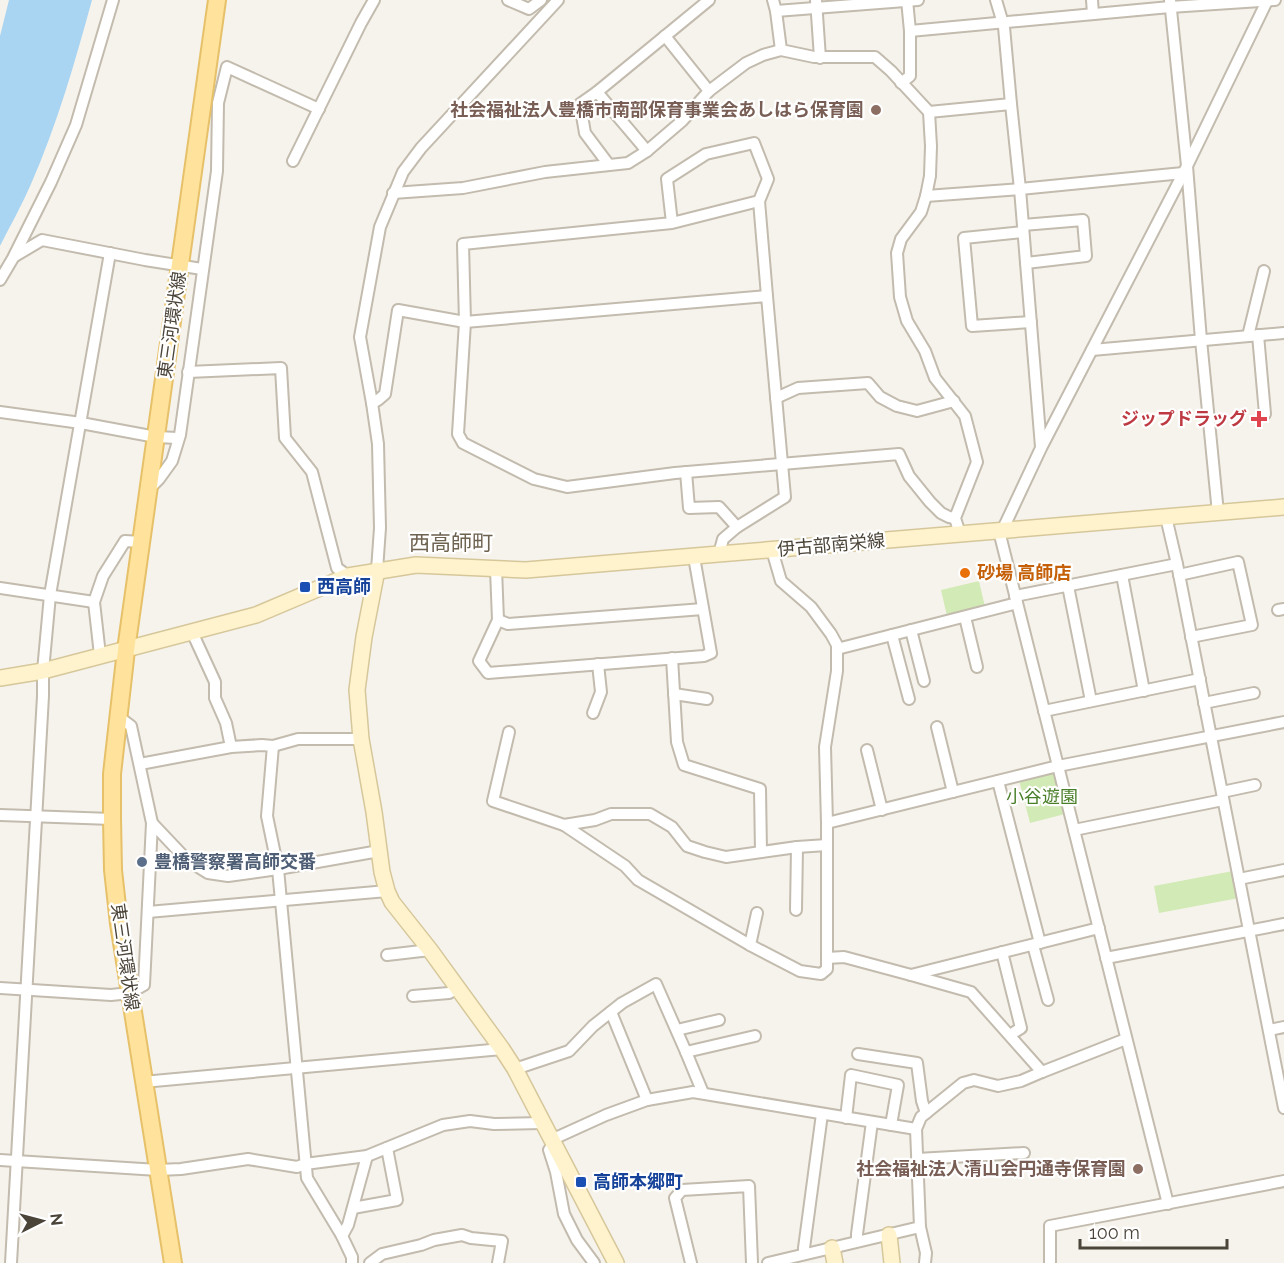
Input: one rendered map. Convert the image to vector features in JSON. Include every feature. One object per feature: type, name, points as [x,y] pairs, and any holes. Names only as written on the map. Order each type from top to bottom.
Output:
[{"type":"main road","name":"東三河環状線","points":[[173,1263],[119,924],[113,870],[112,774],[126,650],[217,0]]},
{"type":"main road","name":"伊古部南栄線","points":[[377,570],[416,565],[526,570],[1284,507]]},
{"type":"main road","points":[[0,678],[43,671],[256,615],[348,576],[377,570],[358,676],[357,698],[361,739],[387,891],[392,902],[458,988],[515,1069],[616,1263]]},
{"type":"main road","points":[[889,1235],[892,1263]]},
{"type":"street","points":[[0,280],[51,182],[76,125],[113,0]]},
{"type":"street","points":[[293,161],[374,0]]},
{"type":"street","points":[[508,0],[529,9],[541,0]]},
{"type":"street","points":[[377,570],[380,528],[378,444],[360,337],[380,227],[403,172],[421,148],[558,0]]},
{"type":"street","points":[[609,165],[585,133],[580,104],[709,0]]},
{"type":"street","points":[[772,0],[776,11],[781,50]]},
{"type":"street","points":[[776,11],[817,4],[911,0],[910,76],[901,83]]},
{"type":"street","points":[[996,0],[1004,27],[1041,448]]},
{"type":"street","points":[[1092,0],[1093,14]]},
{"type":"street","points":[[910,31],[1093,14],[1170,4],[1275,0]]},
{"type":"street","points":[[1168,1204],[1016,600],[1001,531],[1041,448],[1185,170],[1267,1]]},
{"type":"street","points":[[817,4],[820,57]]},
{"type":"street","points":[[1170,4],[1218,513]]},
{"type":"street","points":[[665,36],[709,90]]},
{"type":"street","points":[[393,193],[463,188],[545,172],[628,163],[647,151],[682,121],[709,90],[746,63],[763,55],[781,50],[820,57],[875,57],[929,112],[930,176],[921,212],[901,239],[897,253],[900,297],[907,321],[925,351],[935,378],[965,416],[977,462],[955,518],[960,534]]},
{"type":"street","points":[[149,489],[172,461],[178,438],[217,171],[218,103],[227,67],[319,109]]},
{"type":"street","points":[[597,92],[647,151]]},
{"type":"street","points":[[929,112],[1011,104]]},
{"type":"street","points":[[672,223],[667,179],[706,154],[754,143],[768,179],[759,201],[785,497],[737,526],[723,538],[719,554]]},
{"type":"street","points":[[926,196],[1020,189],[1185,170]]},
{"type":"street","points":[[759,201],[672,223],[463,244],[465,322],[458,434],[463,443],[534,480],[567,487],[686,472],[899,454],[909,476],[930,502],[941,513],[955,518]]},
{"type":"street","points":[[1026,263],[1086,256],[1083,220],[964,238],[972,326],[1031,322]]},
{"type":"street","points":[[13,258],[42,240],[202,269]]},
{"type":"street","points":[[11,1263],[43,671],[50,595],[110,253]]},
{"type":"street","points":[[1264,271],[1253,335],[1265,414]]},
{"type":"street","points":[[372,403],[385,394],[398,310],[465,322],[767,296]]},
{"type":"street","points":[[1092,350],[1284,333]]},
{"type":"street","points":[[188,372],[281,368],[285,438],[312,472],[337,568],[348,576]]},
{"type":"street","points":[[776,398],[798,388],[868,383],[880,397],[897,406],[917,411],[954,401]]},
{"type":"street","points":[[0,412],[81,423],[156,437],[178,438]]},
{"type":"street","points":[[686,472],[688,508],[719,507],[737,526]]},
{"type":"street","points":[[1166,517],[1269,1030],[1280,1063],[1284,1108]]},
{"type":"street","points":[[100,656],[94,602],[103,576],[125,541],[141,542]]},
{"type":"street","points":[[509,732],[493,801],[564,825],[625,866],[638,880],[750,945],[800,971],[821,974],[827,969],[825,747],[837,671],[837,645],[811,607],[781,581],[772,550]]},
{"type":"street","points":[[496,569],[498,620],[479,661],[488,673],[711,654],[694,557]]},
{"type":"street","points":[[837,650],[965,617],[1068,586],[1122,575],[1238,562],[1252,625],[1191,637]]},
{"type":"street","points":[[1122,575],[1144,691]]},
{"type":"street","points":[[1068,586],[1091,702]]},
{"type":"street","points":[[0,588],[94,602]]},
{"type":"street","points":[[498,620],[508,624],[703,609]]},
{"type":"street","points":[[965,617],[977,667]]},
{"type":"street","points":[[911,630],[924,681]]},
{"type":"street","points":[[192,632],[215,682],[215,698],[226,723],[231,747]]},
{"type":"street","points":[[892,635],[909,699]]},
{"type":"street","points":[[672,658],[676,742],[684,765],[760,789],[761,852]]},
{"type":"street","points":[[592,712],[601,692],[598,664]]},
{"type":"street","points":[[1044,711],[1200,680]]},
{"type":"street","points":[[1204,703],[1254,693]]},
{"type":"street","points":[[674,694],[707,699]]},
{"type":"street","points":[[0,988],[111,995],[130,993],[144,986],[152,823],[131,726],[119,717]]},
{"type":"street","points":[[827,823],[1058,766],[1284,722]]},
{"type":"street","points":[[937,727],[953,792]]},
{"type":"street","points":[[140,764],[231,747],[273,746],[298,739],[361,739]]},
{"type":"street","points":[[273,746],[267,816],[278,869],[307,1178],[342,1236],[352,1257],[352,1263]]},
{"type":"street","points":[[867,750],[882,810]]},
{"type":"street","points":[[998,781],[1048,1000]]},
{"type":"street","points":[[1074,830],[1222,796],[1255,785]]},
{"type":"street","points":[[564,825],[595,820],[611,814],[650,814],[672,827],[687,846],[726,857],[827,845]]},
{"type":"street","points":[[0,815],[112,819]]},
{"type":"street","points":[[152,823],[187,860],[208,873],[228,876],[379,851]]},
{"type":"street","points":[[796,910],[797,847]]},
{"type":"street","points":[[1239,879],[1284,870]]},
{"type":"street","points":[[148,912],[387,891]]},
{"type":"street","points":[[750,945],[757,913]]},
{"type":"street","points":[[1106,958],[1284,924]]},
{"type":"street","points":[[911,975],[1099,928]]},
{"type":"street","points":[[387,955],[430,950]]},
{"type":"street","points":[[1002,952],[1021,1028],[1010,1035]]},
{"type":"street","points":[[827,957],[844,957],[971,992],[1042,1072]]},
{"type":"street","points":[[515,1069],[569,1051],[593,1026],[622,1003],[656,984],[703,1093]]},
{"type":"street","points":[[413,996],[449,993],[458,988]]},
{"type":"street","points":[[611,1012],[647,1100]]},
{"type":"street","points":[[677,1030],[719,1020]]},
{"type":"street","points":[[1269,1030],[1284,1027]]},
{"type":"street","points":[[686,1052],[755,1036]]},
{"type":"street","points":[[925,1263],[926,1253],[920,1227],[916,1129],[921,1117],[963,1083],[974,1080],[998,1086],[1021,1081],[1126,1039]]},
{"type":"street","points":[[143,1082],[502,1048]]},
{"type":"street","points":[[858,1054],[917,1063],[922,1101],[926,1113]]},
{"type":"street","points":[[846,1118],[851,1075],[898,1085],[891,1125]]},
{"type":"street","points":[[594,1263],[577,1240],[564,1214],[549,1150],[552,1142],[606,1115],[647,1100],[693,1092],[916,1129]]},
{"type":"street","points":[[804,1254],[822,1114]]},
{"type":"street","points":[[0,1160],[158,1170],[248,1159],[297,1167],[367,1156],[443,1125],[471,1121],[494,1124],[542,1123]]},
{"type":"street","points":[[857,1241],[872,1122]]},
{"type":"street","points":[[353,1208],[397,1200],[387,1148]]},
{"type":"street","points":[[917,1159],[1024,1154]]},
{"type":"street","points":[[342,1236],[348,1225],[367,1156]]},
{"type":"street","points":[[1050,1263],[1050,1226],[1284,1180]]},
{"type":"street","points":[[691,1263],[675,1198],[682,1190],[749,1186],[752,1263]]},
{"type":"street","points":[[768,1263],[781,1262],[804,1254],[833,1255],[857,1241],[920,1227]]},
{"type":"street","points":[[370,1263],[382,1254],[462,1235],[502,1241],[498,1263]]},
{"type":"green space","points":[[979,581],[985,607],[947,616],[941,590]]},
{"type":"green space","name":"小谷遊園","points":[[1054,771],[1065,814],[1030,823],[1019,780]]},
{"type":"green space","points":[[1233,871],[1239,898],[1159,913],[1154,886]]},
{"type":"water","points":[[9,0],[92,0],[49,139],[27,192],[0,246],[0,36]]},
{"type":"place","name":"社会福祉法人豊橋市南部保育事業会あしはら保育園","points":[[876,110]]},
{"type":"place","name":"ジップドラッグ","points":[[1259,419]]},
{"type":"place","name":"砂場 高師店","points":[[965,573]]},
{"type":"place","name":"西高師","points":[[305,587]]},
{"type":"place","name":"豊橋警察署高師交番","points":[[142,862]]},
{"type":"place","name":"社会福祉法人清山会円通寺保育園","points":[[1138,1169]]},
{"type":"place","name":"高師本郷町","points":[[581,1182]]},
{"type":"district","name":"西高師町","points":[[451,543]]}]
